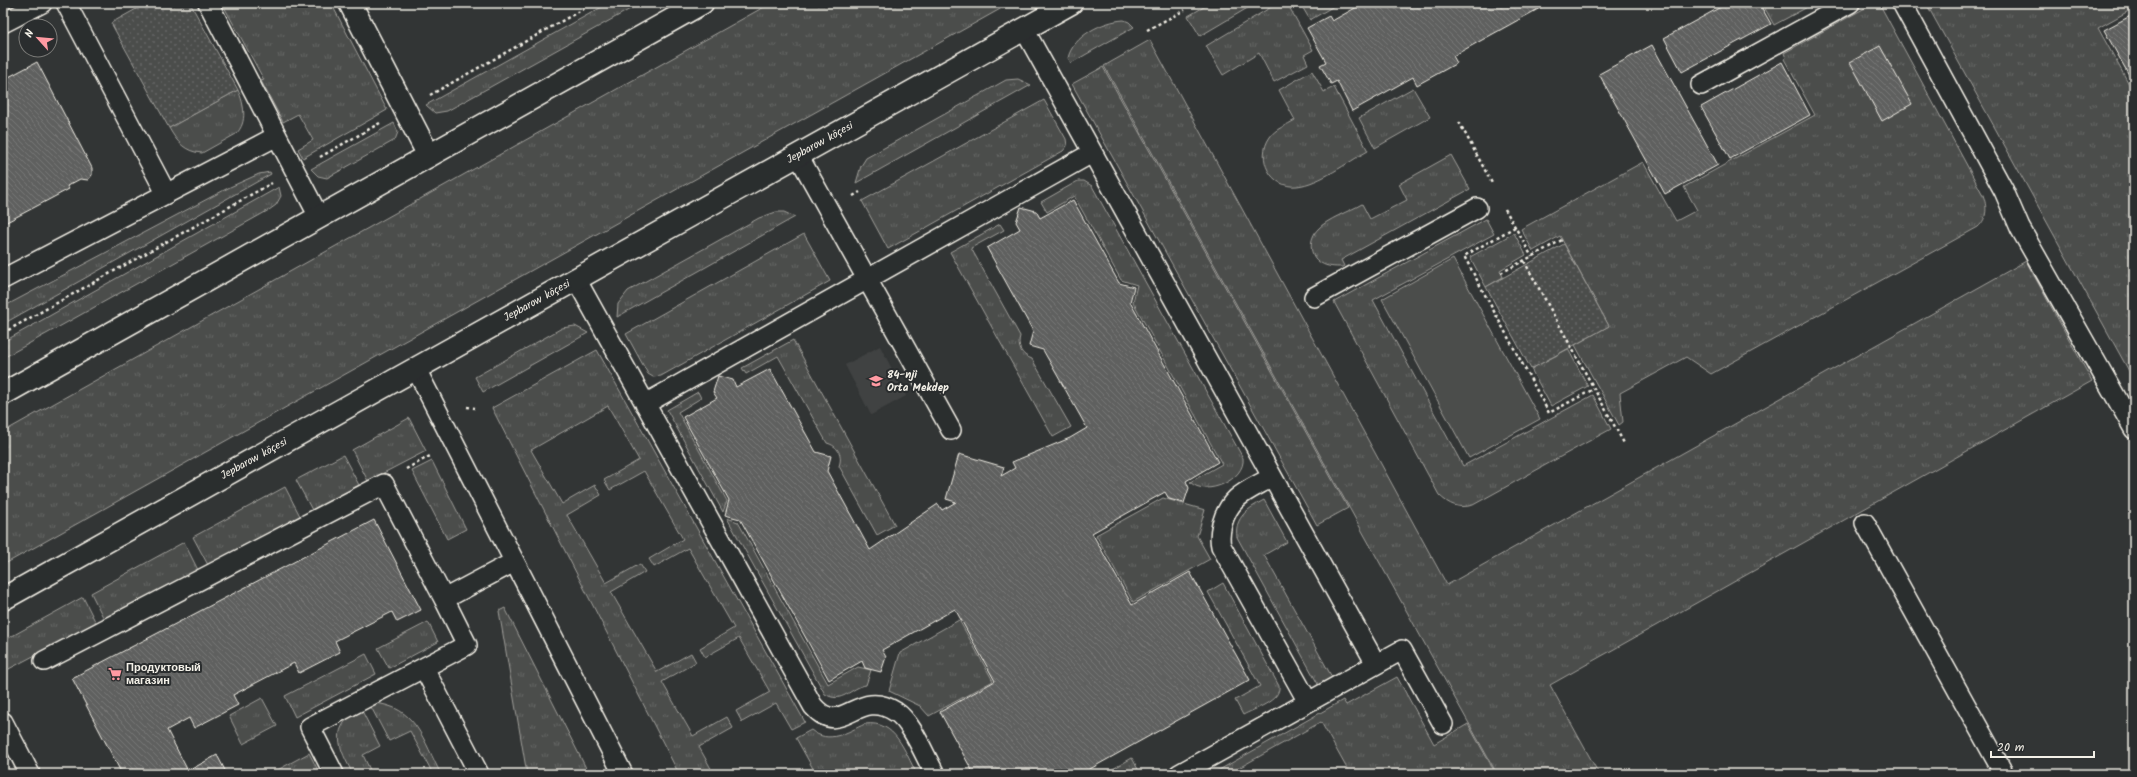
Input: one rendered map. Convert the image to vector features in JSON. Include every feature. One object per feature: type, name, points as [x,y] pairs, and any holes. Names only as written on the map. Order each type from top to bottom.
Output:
[{"type":"street","points":[[350,3],[429,156]]},
{"type":"street","points":[[3,394],[702,3]]},
{"type":"street","name":"Jepbarow köçesi","points":[[3,599],[1071,3]]},
{"type":"lane","points":[[3,23],[42,3]]},
{"type":"lane","points":[[66,3],[166,194]]},
{"type":"lane","points":[[208,3],[319,217]]},
{"type":"lane","points":[[1701,84],[1850,3]]},
{"type":"lane","points":[[1902,3],[2004,191],[2020,228],[2134,429]]},
{"type":"lane","points":[[1024,29],[1376,664]]},
{"type":"lane","points":[[3,279],[277,136]]},
{"type":"lane","points":[[645,404],[1092,153]]},
{"type":"lane","points":[[798,155],[951,430]]},
{"type":"lane","points":[[1314,297],[1477,208]]},
{"type":"lane","points":[[576,279],[813,706],[820,714],[827,718],[836,718],[860,706],[873,704],[884,706],[897,712],[905,721],[935,774]]},
{"type":"lane","points":[[416,369],[623,774]]},
{"type":"lane","points":[[1272,477],[1231,503],[1226,510],[1219,538],[1221,546],[1308,702]]},
{"type":"lane","points":[[44,661],[384,484],[467,645],[310,727],[334,774]]},
{"type":"lane","points":[[1865,523],[2004,774]]},
{"type":"lane","points":[[444,599],[514,562]]},
{"type":"lane","points":[[1179,774],[1402,650],[1443,724]]},
{"type":"lane","points":[[424,668],[479,774]]},
{"type":"lane","points":[[3,722],[30,774]]},
{"type":"path","points":[[426,97],[594,3]]},
{"type":"path","points":[[1147,30],[1185,10]]},
{"type":"path","points":[[313,160],[384,120]]},
{"type":"path","points":[[1459,122],[1496,192]]},
{"type":"path","points":[[3,333],[276,181]]},
{"type":"path","points":[[1504,206],[1532,257]]},
{"type":"path","points":[[1515,227],[1464,256],[1549,413],[1594,389]]},
{"type":"path","points":[[1501,273],[1562,240]]},
{"type":"path","points":[[1524,261],[1625,445]]},
{"type":"path","points":[[410,466],[434,453]]},
{"type":"shaded area","name":"84-nji Orta Mekdep","points":[[880,346],[906,396],[871,415],[845,365]]},
{"type":"green space","points":[[147,3],[190,3],[238,90],[169,128],[111,23]]},
{"type":"green space","points":[[222,3],[331,3],[387,110],[303,158],[298,149],[313,140],[298,114],[283,122],[261,81],[264,80]]},
{"type":"green space","points":[[609,3],[641,3],[447,111],[435,113],[426,105]]},
{"type":"green space","points":[[771,3],[1011,3],[3,565],[3,432]]},
{"type":"green space","points":[[1211,3],[1256,3],[1200,36],[1188,16]]},
{"type":"green space","points":[[1278,3],[1287,3],[1313,50],[1304,55],[1308,64],[1274,82],[1259,53],[1223,75],[1206,46]]},
{"type":"green space","points":[[1300,3],[1339,3],[1310,20]]},
{"type":"green space","points":[[1762,3],[1815,3],[1774,25]]},
{"type":"green space","points":[[1874,3],[1879,3],[1983,195],[1986,208],[1984,220],[1978,227],[1711,374],[1686,357],[1620,393],[1623,422],[1619,425],[1575,345],[1609,326],[1560,236],[1533,251],[1521,229],[1643,162],[1676,221],[1697,210],[1684,187],[1815,115],[1784,59],[1786,58],[1784,53]]},
{"type":"green space","points":[[1926,3],[2132,3],[2134,8],[2098,28],[2134,93],[2134,380]]},
{"type":"green space","points":[[1124,20],[1129,22],[1134,27],[1071,63],[1068,58],[1071,50],[1082,37],[1090,31],[1107,23]]},
{"type":"green space","points":[[1150,40],[1447,585],[2026,261],[2092,381],[1550,685],[1599,774],[1497,774],[1104,66]]},
{"type":"green space","points":[[1103,67],[1348,508],[1317,525],[1072,84]]},
{"type":"green space","points":[[1312,71],[1324,92],[1334,87],[1368,151],[1315,181],[1297,186],[1288,186],[1280,183],[1273,177],[1265,163],[1264,154],[1266,145],[1272,134],[1281,127],[1295,120],[1279,90]]},
{"type":"green space","points":[[1018,79],[1031,85],[856,183],[861,166],[866,158],[1006,80]]},
{"type":"green space","points":[[1413,88],[1430,117],[1375,148],[1359,118]]},
{"type":"green space","points":[[238,90],[244,113],[242,124],[236,134],[202,153],[191,151],[178,142],[169,128]]},
{"type":"green space","points":[[1044,100],[1066,139],[1067,146],[1063,151],[888,249],[862,201]]},
{"type":"green space","points":[[394,123],[398,132],[395,140],[327,178],[318,176],[311,169]]},
{"type":"green space","points":[[1451,155],[1470,189],[1341,260],[1344,266],[1342,267],[1326,265],[1317,260],[1311,247],[1315,233],[1322,225],[1362,204],[1370,219],[1407,200],[1399,184]]},
{"type":"green space","points":[[270,172],[271,174],[3,324],[3,307],[230,187],[259,174]]},
{"type":"green space","points":[[1078,181],[1084,181],[1092,186],[1243,458],[1242,466],[1238,473],[1224,484],[1205,488],[1190,482],[1222,464],[1133,302],[1137,285],[1121,280],[1074,196],[1047,212],[1041,202]]},
{"type":"green space","points":[[279,187],[281,196],[276,205],[269,210],[3,358],[3,342]]},
{"type":"green space","points":[[776,212],[784,212],[795,217],[617,317],[618,304],[628,291],[759,218]]},
{"type":"green space","points":[[1486,219],[1494,234],[1373,300],[1463,466],[1593,395],[1611,429],[1473,505],[1463,507],[1450,504],[1439,495],[1334,302]]},
{"type":"green space","points":[[1000,224],[1004,230],[971,248],[1020,336],[1019,344],[1021,350],[1025,355],[1032,359],[1071,427],[1053,437],[950,252]]},
{"type":"green space","points":[[1514,233],[1526,255],[1500,270],[1503,277],[1486,287],[1470,257]]},
{"type":"green space","points":[[804,234],[830,281],[661,376],[653,377],[648,374],[626,334]]},
{"type":"green space","points":[[1564,244],[1609,326],[1531,369],[1486,287]]},
{"type":"green space","points":[[1453,259],[1540,419],[1469,458],[1382,299]]},
{"type":"green space","points":[[575,326],[588,333],[483,392],[475,377],[562,328]]},
{"type":"green space","points":[[793,340],[895,525],[877,535],[839,466],[839,452],[834,446],[827,443],[778,356],[746,374],[742,368]]},
{"type":"green space","points":[[1568,349],[1588,386],[1551,406],[1531,369]]},
{"type":"green space","points":[[597,350],[805,722],[791,729],[776,703],[742,722],[736,711],[770,692],[739,638],[705,657],[700,648],[734,628],[688,548],[654,567],[649,559],[683,539],[644,471],[610,490],[604,480],[639,460],[608,406],[531,450],[562,504],[595,485],[601,495],[567,515],[606,583],[640,564],[645,572],[611,592],[657,672],[691,653],[696,662],[662,682],[693,736],[727,717],[733,728],[699,747],[714,774],[679,774],[492,408]]},
{"type":"green space","points":[[698,392],[701,398],[678,412],[727,501],[723,512],[667,410]]},
{"type":"green space","points":[[409,418],[426,451],[368,481],[352,450]]},
{"type":"green space","points":[[343,455],[359,485],[312,510],[296,480]]},
{"type":"green space","points":[[432,461],[466,529],[447,539],[412,471]]},
{"type":"green space","points":[[285,487],[300,516],[208,565],[193,537]]},
{"type":"green space","points":[[1163,498],[1205,510],[1197,536],[1210,559],[1133,602],[1096,535]]},
{"type":"green space","points":[[1264,500],[1287,542],[1264,555],[1333,679],[1319,686],[1237,537],[1240,519],[1253,506]]},
{"type":"green space","points":[[727,518],[738,522],[828,684],[858,667],[871,670],[866,685],[861,686],[841,697],[836,698],[825,694]]},
{"type":"green space","points":[[184,542],[198,570],[104,619],[91,593]]},
{"type":"green space","points":[[1223,583],[1279,686],[1276,696],[1266,704],[1243,715],[1235,700],[1260,686],[1208,592]]},
{"type":"green space","points":[[83,597],[96,623],[5,671],[3,641]]},
{"type":"green space","points":[[505,608],[589,774],[527,774],[499,611]]},
{"type":"green space","points":[[959,620],[993,681],[929,716],[920,706],[889,691],[900,653]]},
{"type":"green space","points":[[428,622],[438,642],[389,668],[378,648]]},
{"type":"green space","points":[[366,654],[376,674],[295,717],[285,696]]},
{"type":"green space","points":[[1397,677],[1434,744],[1468,724],[1496,774],[1350,774],[1321,722],[1228,774],[1212,774],[1343,700],[1346,705]]},
{"type":"green space","points":[[262,698],[277,726],[243,744],[229,716]]},
{"type":"green space","points":[[373,703],[388,706],[400,711],[409,718],[417,727],[441,774],[424,774],[431,770],[410,731],[389,741],[370,705]]},
{"type":"green space","points":[[361,709],[380,746],[363,755],[372,774],[353,774],[344,755],[339,738],[340,731],[344,723]]},
{"type":"green space","points":[[865,724],[876,724],[892,732],[903,747],[917,774],[816,774],[796,738],[811,730],[824,737],[838,736]]},
{"type":"green space","points":[[309,753],[320,774],[270,774]]},
{"type":"green space","points":[[1132,758],[1140,773],[1104,774]]},
{"type":"building","points":[[1364,3],[1549,3],[1453,56],[1457,63],[1417,85],[1413,77],[1352,111],[1337,81],[1331,84],[1320,65],[1326,62],[1307,28],[1329,16],[1332,21]]},
{"type":"building","points":[[1728,3],[1759,3],[1771,24],[1682,72],[1664,38]]},
{"type":"building","points":[[2134,14],[2134,84],[2104,30]]},
{"type":"building","points":[[1652,45],[1718,165],[1665,194],[1599,74]]},
{"type":"building","points":[[1880,46],[1912,104],[1882,121],[1850,62]]},
{"type":"building","points":[[37,62],[92,168],[92,175],[88,180],[80,179],[67,186],[69,189],[3,224],[3,80]]},
{"type":"building","points":[[1782,62],[1810,115],[1730,159],[1701,107]]},
{"type":"building","points":[[1073,200],[1119,283],[1134,287],[1130,302],[1218,462],[1186,481],[1189,488],[1184,503],[1169,499],[1165,492],[1092,533],[1132,605],[1190,572],[1250,680],[1081,774],[974,774],[940,712],[995,681],[955,609],[882,650],[886,657],[881,672],[865,668],[862,661],[829,680],[740,519],[725,515],[729,500],[683,417],[717,398],[713,392],[718,376],[733,380],[736,387],[770,369],[816,452],[831,456],[827,471],[870,550],[938,504],[942,510],[956,502],[946,499],[959,454],[1004,467],[1001,476],[1015,468],[1012,462],[1070,438],[1087,428],[1043,350],[1029,346],[1033,331],[987,248],[1020,229],[1016,222],[1021,207],[1036,211],[1040,218]]},
{"type":"building","points":[[374,520],[421,610],[397,622],[392,612],[335,641],[340,652],[299,673],[294,663],[233,695],[238,705],[194,728],[189,718],[167,730],[188,771],[217,755],[227,774],[122,774],[72,678]]},
{"type":"building","points":[[244,769],[246,774],[234,774]]},
{"type":"place","name":"84-nji Orta Mekdep","points":[[876,381]]},
{"type":"place","name":"Продуктовый магазин","points":[[115,674]]}]
